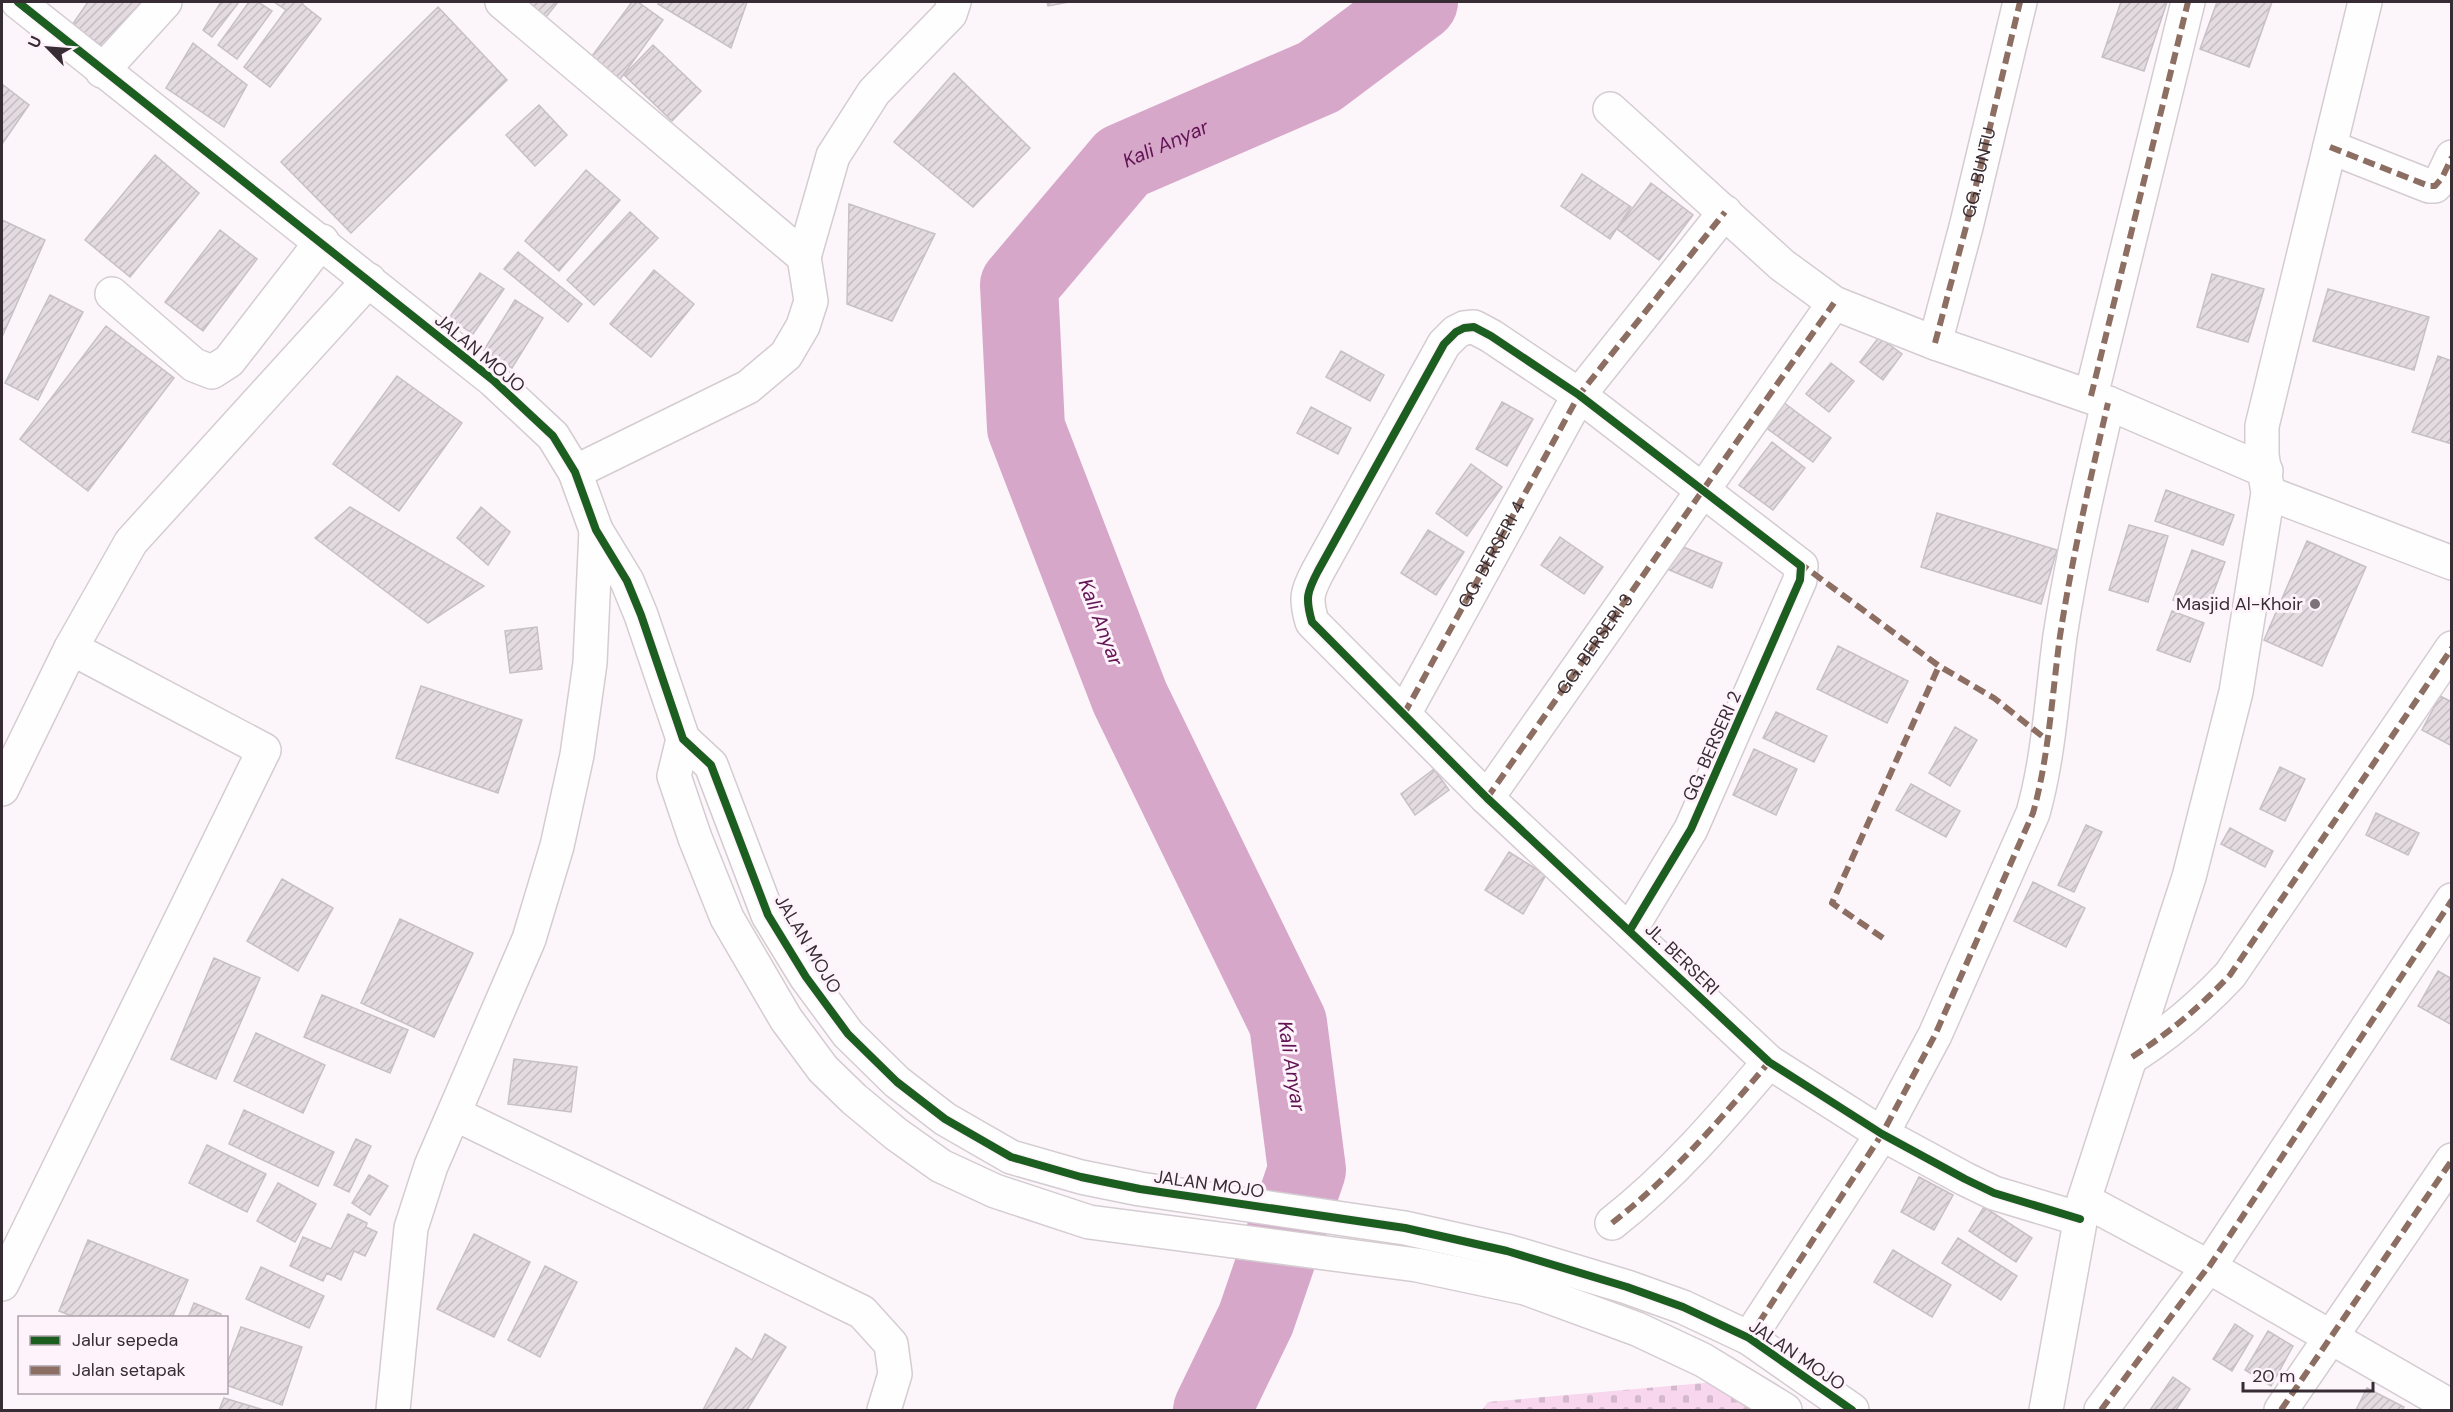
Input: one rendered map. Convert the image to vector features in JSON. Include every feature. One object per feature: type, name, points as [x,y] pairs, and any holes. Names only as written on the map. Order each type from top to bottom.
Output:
[{"type":"street","name":"JALAN MOJO","points":[[18,2],[102,71],[322,241],[493,380],[553,436],[575,472],[596,530],[630,589],[683,739],[711,765],[768,915],[806,977],[848,1034],[897,1082],[945,1119],[1011,1157],[1081,1177],[1140,1189],[1405,1228],[1507,1251],[1628,1287],[1683,1307],[1749,1338],[1852,1410]]},
{"type":"street","points":[[102,71],[165,2]]},
{"type":"street","points":[[502,2],[804,257]]},
{"type":"street","points":[[575,472],[748,387],[786,355],[803,326],[811,301],[804,257],[833,156],[874,92],[950,14],[954,2]]},
{"type":"street","name":"GG. BUNTU","points":[[1935,342],[1966,227],[2020,2]]},
{"type":"street","points":[[1749,1338],[1882,1134],[1935,1035],[2032,813],[2040,786],[2061,635],[2100,400],[2188,2]]},
{"type":"street","points":[[2046,1410],[2082,1209],[2189,877],[2234,704],[2267,482],[2262,455],[2262,426],[2365,2]]},
{"type":"street","points":[[1610,109],[1782,265],[1834,303],[1935,342],[2100,400],[2267,482],[2451,563]]},
{"type":"street","points":[[2330,147],[2429,186],[2435,186],[2442,178],[2451,157]]},
{"type":"street","name":"GG. BERSERI 4","points":[[1404,714],[1579,396],[1725,212]]},
{"type":"street","points":[[112,294],[194,365],[212,372],[229,361],[322,241]]},
{"type":"street","points":[[2,789],[71,648],[131,542],[369,280]]},
{"type":"street","name":"GG. BERSERI 3","points":[[1487,798],[1701,489],[1834,303]]},
{"type":"street","name":"JL. BERSERI","points":[[1579,396],[1474,327],[1456,332],[1444,344],[1309,589],[1306,603],[1312,622],[1487,798],[1769,1062],[1882,1134],[1994,1193],[2082,1209],[2209,1267],[2451,1407]]},
{"type":"street","points":[[1579,396],[1701,489]]},
{"type":"street","name":"GG. BERSERI 2","points":[[1630,930],[1674,861],[1706,798],[1800,580],[1801,566],[1701,489]]},
{"type":"street","points":[[393,1410],[411,1228],[431,1167],[529,939],[557,846],[577,755],[590,663],[596,530]]},
{"type":"street","points":[[2,1284],[264,750],[71,648]]},
{"type":"street","points":[[2132,1057],[2159,1040],[2202,1006],[2230,975],[2451,648]]},
{"type":"street","points":[[683,739],[674,776],[727,918],[786,1019],[823,1069],[896,1134],[941,1166],[995,1191],[1089,1222],[1418,1265],[1525,1288],[1637,1329],[1704,1360],[1785,1410]]},
{"type":"street","points":[[2101,1410],[2209,1267],[2451,900]]},
{"type":"street","points":[[1612,1223],[1665,1180],[1698,1146],[1769,1062]]},
{"type":"street","points":[[455,1114],[862,1312],[891,1344],[896,1374],[884,1410]]},
{"type":"street","points":[[2281,1410],[2329,1336],[2451,1160]]},
{"type":"green space","points":[[1739,1380],[1766,1410],[1482,1410],[1488,1402]]},
{"type":"building","points":[[88,2],[145,2],[111,52],[72,25]]},
{"type":"building","points":[[221,2],[239,2],[212,37],[203,30]]},
{"type":"building","points":[[249,2],[258,2],[272,11],[237,59],[218,45]]},
{"type":"building","points":[[274,2],[304,2],[302,4],[321,19],[270,87],[244,67],[286,10]]},
{"type":"building","points":[[516,2],[558,2],[542,22]]},
{"type":"building","points":[[632,2],[638,2],[663,20],[616,85],[586,64]]},
{"type":"building","points":[[660,2],[747,2],[731,48],[658,4]]},
{"type":"building","points":[[1047,2],[1069,2],[1048,6]]},
{"type":"building","points":[[2121,2],[2167,2],[2144,71],[2102,57]]},
{"type":"building","points":[[2217,2],[2272,2],[2249,67],[2200,49]]},
{"type":"building","points":[[438,7],[507,80],[351,233],[281,162]]},
{"type":"building","points":[[193,43],[247,85],[224,127],[166,88]]},
{"type":"building","points":[[653,45],[701,91],[672,121],[624,75]]},
{"type":"building","points":[[954,73],[1030,148],[973,207],[894,142]]},
{"type":"building","points":[[2,84],[29,105],[2,144]]},
{"type":"building","points":[[539,105],[567,135],[535,166],[506,135]]},
{"type":"building","points":[[155,155],[199,193],[130,277],[85,240]]},
{"type":"building","points":[[586,170],[620,200],[559,271],[525,241]]},
{"type":"building","points":[[1582,174],[1631,207],[1610,239],[1561,206]]},
{"type":"building","points":[[1651,183],[1693,215],[1659,260],[1617,229]]},
{"type":"building","points":[[849,204],[935,234],[892,321],[847,304]]},
{"type":"building","points":[[630,212],[658,238],[594,305],[567,280]]},
{"type":"building","points":[[2,220],[45,240],[2,337]]},
{"type":"building","points":[[220,230],[257,259],[203,331],[165,302]]},
{"type":"building","points":[[518,252],[582,304],[568,322],[504,269]]},
{"type":"building","points":[[654,270],[694,304],[651,357],[610,324]]},
{"type":"building","points":[[480,273],[504,289],[473,334],[449,318]]},
{"type":"building","points":[[2212,274],[2264,289],[2248,342],[2197,327]]},
{"type":"building","points":[[2328,289],[2429,317],[2414,370],[2313,341]]},
{"type":"building","points":[[50,295],[83,312],[38,400],[5,383]]},
{"type":"building","points":[[515,300],[543,318],[512,368],[484,350]]},
{"type":"building","points":[[106,326],[174,378],[88,491],[20,439]]},
{"type":"building","points":[[1879,337],[1902,354],[1883,380],[1860,362]]},
{"type":"building","points":[[1341,351],[1384,375],[1370,401],[1326,377]]},
{"type":"building","points":[[2438,356],[2452,361],[2452,444],[2412,432]]},
{"type":"building","points":[[1831,363],[1854,381],[1829,412],[1806,394]]},
{"type":"building","points":[[397,376],[462,423],[399,511],[333,464]]},
{"type":"building","points":[[1502,402],[1533,419],[1507,466],[1476,449]]},
{"type":"building","points":[[1783,402],[1831,438],[1813,462],[1765,427]]},
{"type":"building","points":[[1311,407],[1351,428],[1338,454],[1297,433]]},
{"type":"building","points":[[1772,442],[1805,468],[1773,510],[1739,485]]},
{"type":"building","points":[[1471,464],[1502,487],[1467,536],[1436,513]]},
{"type":"building","points":[[2166,490],[2234,515],[2223,545],[2155,521]]},
{"type":"building","points":[[350,507],[484,586],[428,623],[315,538]]},
{"type":"building","points":[[481,507],[510,532],[488,565],[457,538]]},
{"type":"building","points":[[1937,513],[2057,550],[2041,604],[1921,567]]},
{"type":"building","points":[[2129,525],[2168,536],[2148,602],[2109,590]]},
{"type":"building","points":[[1428,530],[1464,552],[1436,595],[1401,573]]},
{"type":"building","points":[[1560,537],[1603,567],[1584,594],[1541,565]]},
{"type":"building","name":"Masjid Al-Khoir","points":[[2307,541],[2366,567],[2322,666],[2264,640]]},
{"type":"building","points":[[1676,544],[1722,563],[1712,588],[1665,568]]},
{"type":"building","points":[[2192,550],[2225,562],[2206,612],[2173,600]]},
{"type":"building","points":[[2172,611],[2204,623],[2190,662],[2157,650]]},
{"type":"building","points":[[537,627],[542,669],[510,673],[505,631]]},
{"type":"building","points":[[1838,646],[1908,681],[1887,723],[1817,689]]},
{"type":"building","points":[[421,686],[522,720],[498,793],[396,758]]},
{"type":"building","points":[[2440,696],[2452,702],[2452,746],[2422,730]]},
{"type":"building","points":[[1776,712],[1827,736],[1814,762],[1763,738]]},
{"type":"building","points":[[1955,727],[1977,740],[1950,786],[1929,773]]},
{"type":"building","points":[[1754,749],[1797,769],[1776,815],[1733,795]]},
{"type":"building","points":[[2280,767],[2305,779],[2285,821],[2260,809]]},
{"type":"building","points":[[1434,769],[1449,790],[1415,815],[1401,794]]},
{"type":"building","points":[[1911,784],[1960,811],[1946,837],[1896,810]]},
{"type":"building","points":[[2376,813],[2419,833],[2408,855],[2366,835]]},
{"type":"building","points":[[2086,825],[2102,832],[2074,892],[2058,885]]},
{"type":"building","points":[[2230,828],[2273,851],[2265,867],[2221,844]]},
{"type":"building","points":[[1509,852],[1546,875],[1523,914],[1485,890]]},
{"type":"building","points":[[282,879],[333,908],[298,971],[247,941]]},
{"type":"building","points":[[2033,882],[2085,908],[2066,947],[2014,921]]},
{"type":"building","points":[[400,919],[473,953],[434,1037],[361,1003]]},
{"type":"building","points":[[214,958],[260,978],[216,1079],[171,1059]]},
{"type":"building","points":[[2438,971],[2452,979],[2452,1025],[2418,1006]]},
{"type":"building","points":[[322,995],[408,1030],[390,1073],[304,1037]]},
{"type":"building","points":[[256,1033],[325,1065],[303,1113],[234,1081]]},
{"type":"building","points":[[514,1059],[577,1067],[571,1112],[508,1104]]},
{"type":"building","points":[[244,1110],[334,1152],[318,1186],[229,1144]]},
{"type":"building","points":[[356,1139],[371,1146],[349,1192],[334,1185]]},
{"type":"building","points":[[207,1145],[266,1174],[247,1212],[189,1183]]},
{"type":"building","points":[[369,1175],[388,1186],[370,1215],[352,1203]]},
{"type":"building","points":[[1919,1177],[1953,1195],[1934,1230],[1901,1212]]},
{"type":"building","points":[[278,1183],[316,1204],[295,1242],[257,1221]]},
{"type":"building","points":[[1984,1207],[2032,1238],[2016,1262],[1969,1231]]},
{"type":"building","points":[[348,1214],[367,1223],[366,1227],[377,1232],[365,1256],[354,1251],[341,1280],[327,1273],[323,1281],[290,1266],[303,1237],[331,1249]]},
{"type":"building","points":[[474,1234],[530,1262],[494,1337],[437,1309]]},
{"type":"building","points":[[1958,1238],[2017,1276],[2001,1300],[1942,1263]]},
{"type":"building","points":[[88,1240],[188,1280],[173,1316],[72,1316],[59,1311]]},
{"type":"building","points":[[1893,1250],[1951,1285],[1932,1317],[1874,1282]]},
{"type":"building","points":[[545,1266],[577,1282],[540,1357],[508,1340]]},
{"type":"building","points":[[261,1267],[324,1296],[309,1328],[246,1299]]},
{"type":"building","points":[[194,1303],[221,1314],[220,1316],[189,1316]]},
{"type":"building","points":[[2235,1324],[2253,1336],[2232,1371],[2213,1359]]},
{"type":"building","points":[[241,1327],[302,1347],[282,1405],[228,1386],[228,1362]]},
{"type":"building","points":[[2268,1331],[2293,1346],[2271,1386],[2245,1370]]},
{"type":"building","points":[[765,1334],[786,1347],[747,1410],[703,1410],[736,1348],[752,1360]]},
{"type":"building","points":[[2173,1377],[2190,1389],[2176,1410],[2150,1410]]},
{"type":"building","points":[[2367,1388],[2404,1407],[2402,1410],[2356,1410]]},
{"type":"building","points":[[224,1398],[264,1410],[219,1410]]},
{"type":"waterway","name":"Kali Anyar","points":[[1212,1410],[1256,1319],[1307,1170],[1288,1023],[1130,698],[1026,428],[1019,285],[1123,162],[1319,77],[1419,2]]},
{"type":"marked path","points":[[1935,343],[1966,227],[2020,2]]},
{"type":"marked path","points":[[2091,396],[2188,2]]},
{"type":"marked path","points":[[2330,147],[2429,186],[2435,186],[2442,178],[2452,157]]},
{"type":"marked path","points":[[1404,714],[1579,395],[1725,212]]},
{"type":"marked path","points":[[1487,798],[1834,303]]},
{"type":"marked path","points":[[1749,1338],[1882,1134],[1935,1035],[2033,813],[2046,748],[2070,578],[2108,403]]},
{"type":"marked path","points":[[1798,562],[1939,666],[1994,698],[2047,740]]},
{"type":"marked path","points":[[2132,1057],[2184,1019],[2230,975],[2452,648]]},
{"type":"marked path","points":[[1883,938],[1832,903],[1939,666]]},
{"type":"marked path","points":[[2209,1267],[2452,900]]},
{"type":"marked path","points":[[1612,1223],[1675,1167],[1769,1062]]},
{"type":"marked path","points":[[2281,1410],[2452,1160]]},
{"type":"marked path","points":[[2101,1410],[2208,1267]]},
{"type":"cycle path","points":[[18,2],[493,380],[553,436],[575,472],[596,530],[627,581],[641,615],[683,739],[711,765],[768,915],[806,977],[848,1034],[897,1082],[945,1119],[1011,1157],[1081,1177],[1140,1189],[1405,1228],[1507,1251],[1627,1287],[1683,1307],[1749,1338],[1852,1410]]},
{"type":"cycle path","points":[[1630,930],[1691,829],[1800,580],[1801,566],[1579,395],[1491,336],[1474,327],[1464,328],[1456,332],[1444,344],[1311,584],[1308,607],[1312,622],[1487,798],[1769,1062],[1882,1134],[1965,1179],[1994,1193],[2080,1219]]},
{"type":"place","name":"Masjid Al-Khoir","points":[[2315,604]]}]
